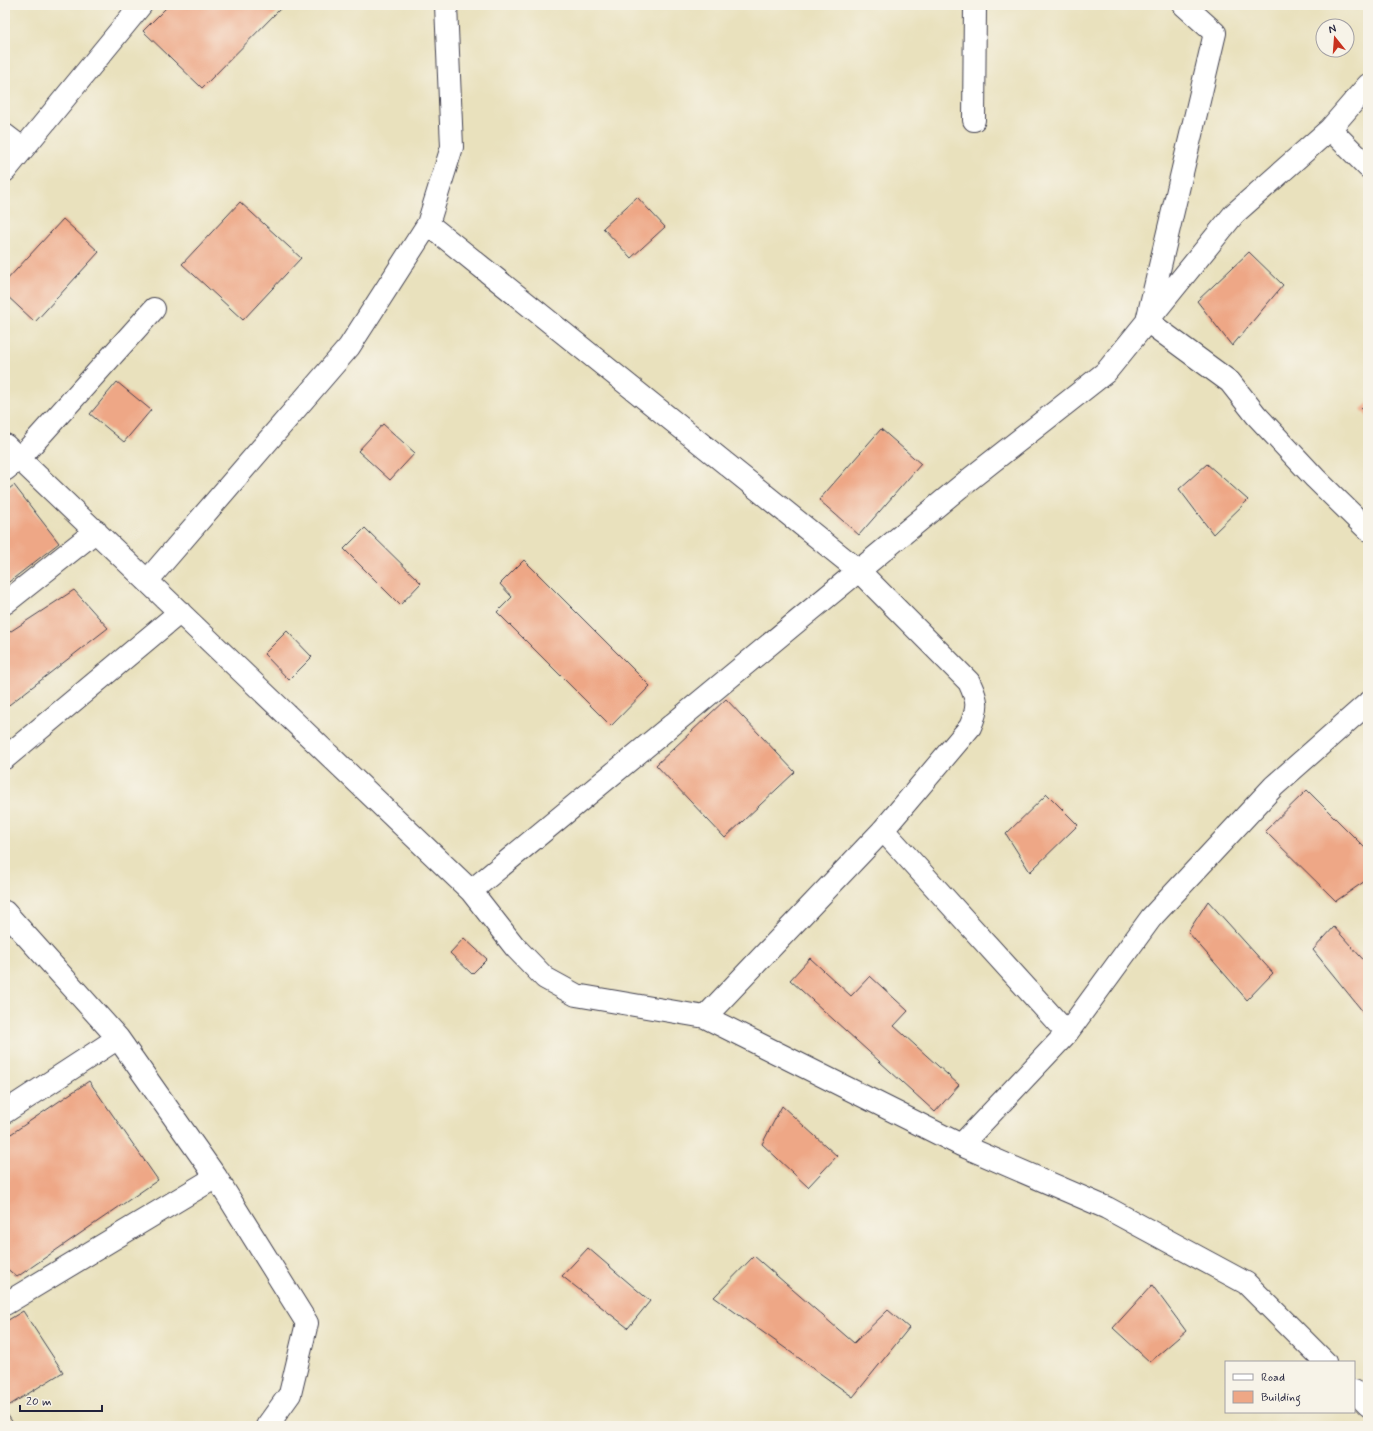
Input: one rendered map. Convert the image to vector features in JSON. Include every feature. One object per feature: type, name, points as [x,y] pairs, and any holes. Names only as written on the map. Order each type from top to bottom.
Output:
[{"type":"street","points":[[5,171],[22,148],[141,5]]},
{"type":"street","points":[[147,581],[349,347],[428,224],[452,147],[446,5]]},
{"type":"street","points":[[974,120],[975,5]]},
{"type":"street","points":[[1147,321],[1216,33],[1184,5]]},
{"type":"street","points":[[471,891],[858,570],[966,482],[1106,372],[1234,214],[1330,129],[1368,85]]},
{"type":"street","points":[[1330,129],[1368,167]]},
{"type":"street","points":[[5,135],[22,148]]},
{"type":"street","points":[[428,224],[858,570],[969,682],[977,697],[977,712],[970,726],[883,830],[704,1017]]},
{"type":"street","points":[[154,309],[10,458],[96,531],[471,891],[514,947],[545,978],[576,995],[704,1017],[961,1145],[1107,1208],[1246,1283],[1324,1361]]},
{"type":"street","points":[[1147,321],[1230,382],[1262,421],[1315,478],[1368,530]]},
{"type":"street","points":[[5,603],[96,531]]},
{"type":"street","points":[[5,758],[180,612]]},
{"type":"street","points":[[961,1145],[1067,1033],[1151,918],[1274,786],[1368,703]]},
{"type":"street","points":[[883,830],[1067,1033]]},
{"type":"street","points":[[8,922],[118,1038],[216,1177],[307,1323],[290,1394],[267,1426]]},
{"type":"street","points":[[5,1112],[118,1038]]},
{"type":"street","points":[[5,1304],[216,1177]]},
{"type":"street","points":[[1355,1392],[1368,1405]]},
{"type":"building","points":[[169,5],[283,6],[202,88],[143,31]]},
{"type":"building","points":[[637,197],[665,227],[631,258],[603,228]]},
{"type":"building","points":[[240,202],[301,258],[243,320],[182,264]]},
{"type":"building","points":[[63,219],[99,252],[35,322],[5,294],[5,282]]},
{"type":"building","points":[[1249,252],[1283,285],[1232,346],[1197,301]]},
{"type":"building","points":[[117,382],[151,410],[124,442],[90,414]]},
{"type":"building","points":[[1368,403],[1368,418],[1361,409]]},
{"type":"building","points":[[383,424],[415,453],[390,480],[358,451]]},
{"type":"building","points":[[881,429],[921,464],[859,535],[819,500]]},
{"type":"building","points":[[1207,464],[1248,500],[1213,534],[1179,489]]},
{"type":"building","points":[[14,485],[59,543],[5,585],[5,492]]},
{"type":"building","points":[[365,528],[421,583],[400,605],[344,549]]},
{"type":"building","points":[[524,560],[650,686],[611,726],[497,612],[512,597],[500,584]]},
{"type":"building","points":[[74,590],[108,628],[5,708],[5,635]]},
{"type":"building","points":[[287,631],[312,657],[289,680],[264,654]]},
{"type":"building","points":[[726,699],[795,772],[725,838],[656,765]]},
{"type":"building","points":[[1307,790],[1368,851],[1368,879],[1336,901],[1265,831]]},
{"type":"building","points":[[1047,794],[1078,825],[1030,872],[1006,834]]},
{"type":"building","points":[[1208,901],[1273,973],[1247,1000],[1188,932]]},
{"type":"building","points":[[1334,927],[1368,965],[1368,1018],[1313,950]]},
{"type":"building","points":[[464,938],[487,959],[472,974],[450,953]]},
{"type":"building","points":[[810,958],[851,996],[870,976],[908,1011],[894,1026],[959,1085],[935,1112],[790,980]]},
{"type":"building","points":[[89,1081],[158,1180],[17,1277],[5,1267],[5,1138]]},
{"type":"building","points":[[782,1106],[837,1156],[808,1187],[762,1144]]},
{"type":"building","points":[[588,1248],[650,1301],[628,1328],[562,1276]]},
{"type":"building","points":[[754,1256],[854,1343],[888,1310],[909,1328],[853,1397],[714,1297]]},
{"type":"building","points":[[1152,1285],[1186,1331],[1150,1362],[1113,1328]]},
{"type":"building","points":[[23,1311],[63,1372],[5,1408],[5,1322]]},
{"type":"building","points":[[5,1411],[15,1426],[5,1426]]}]
